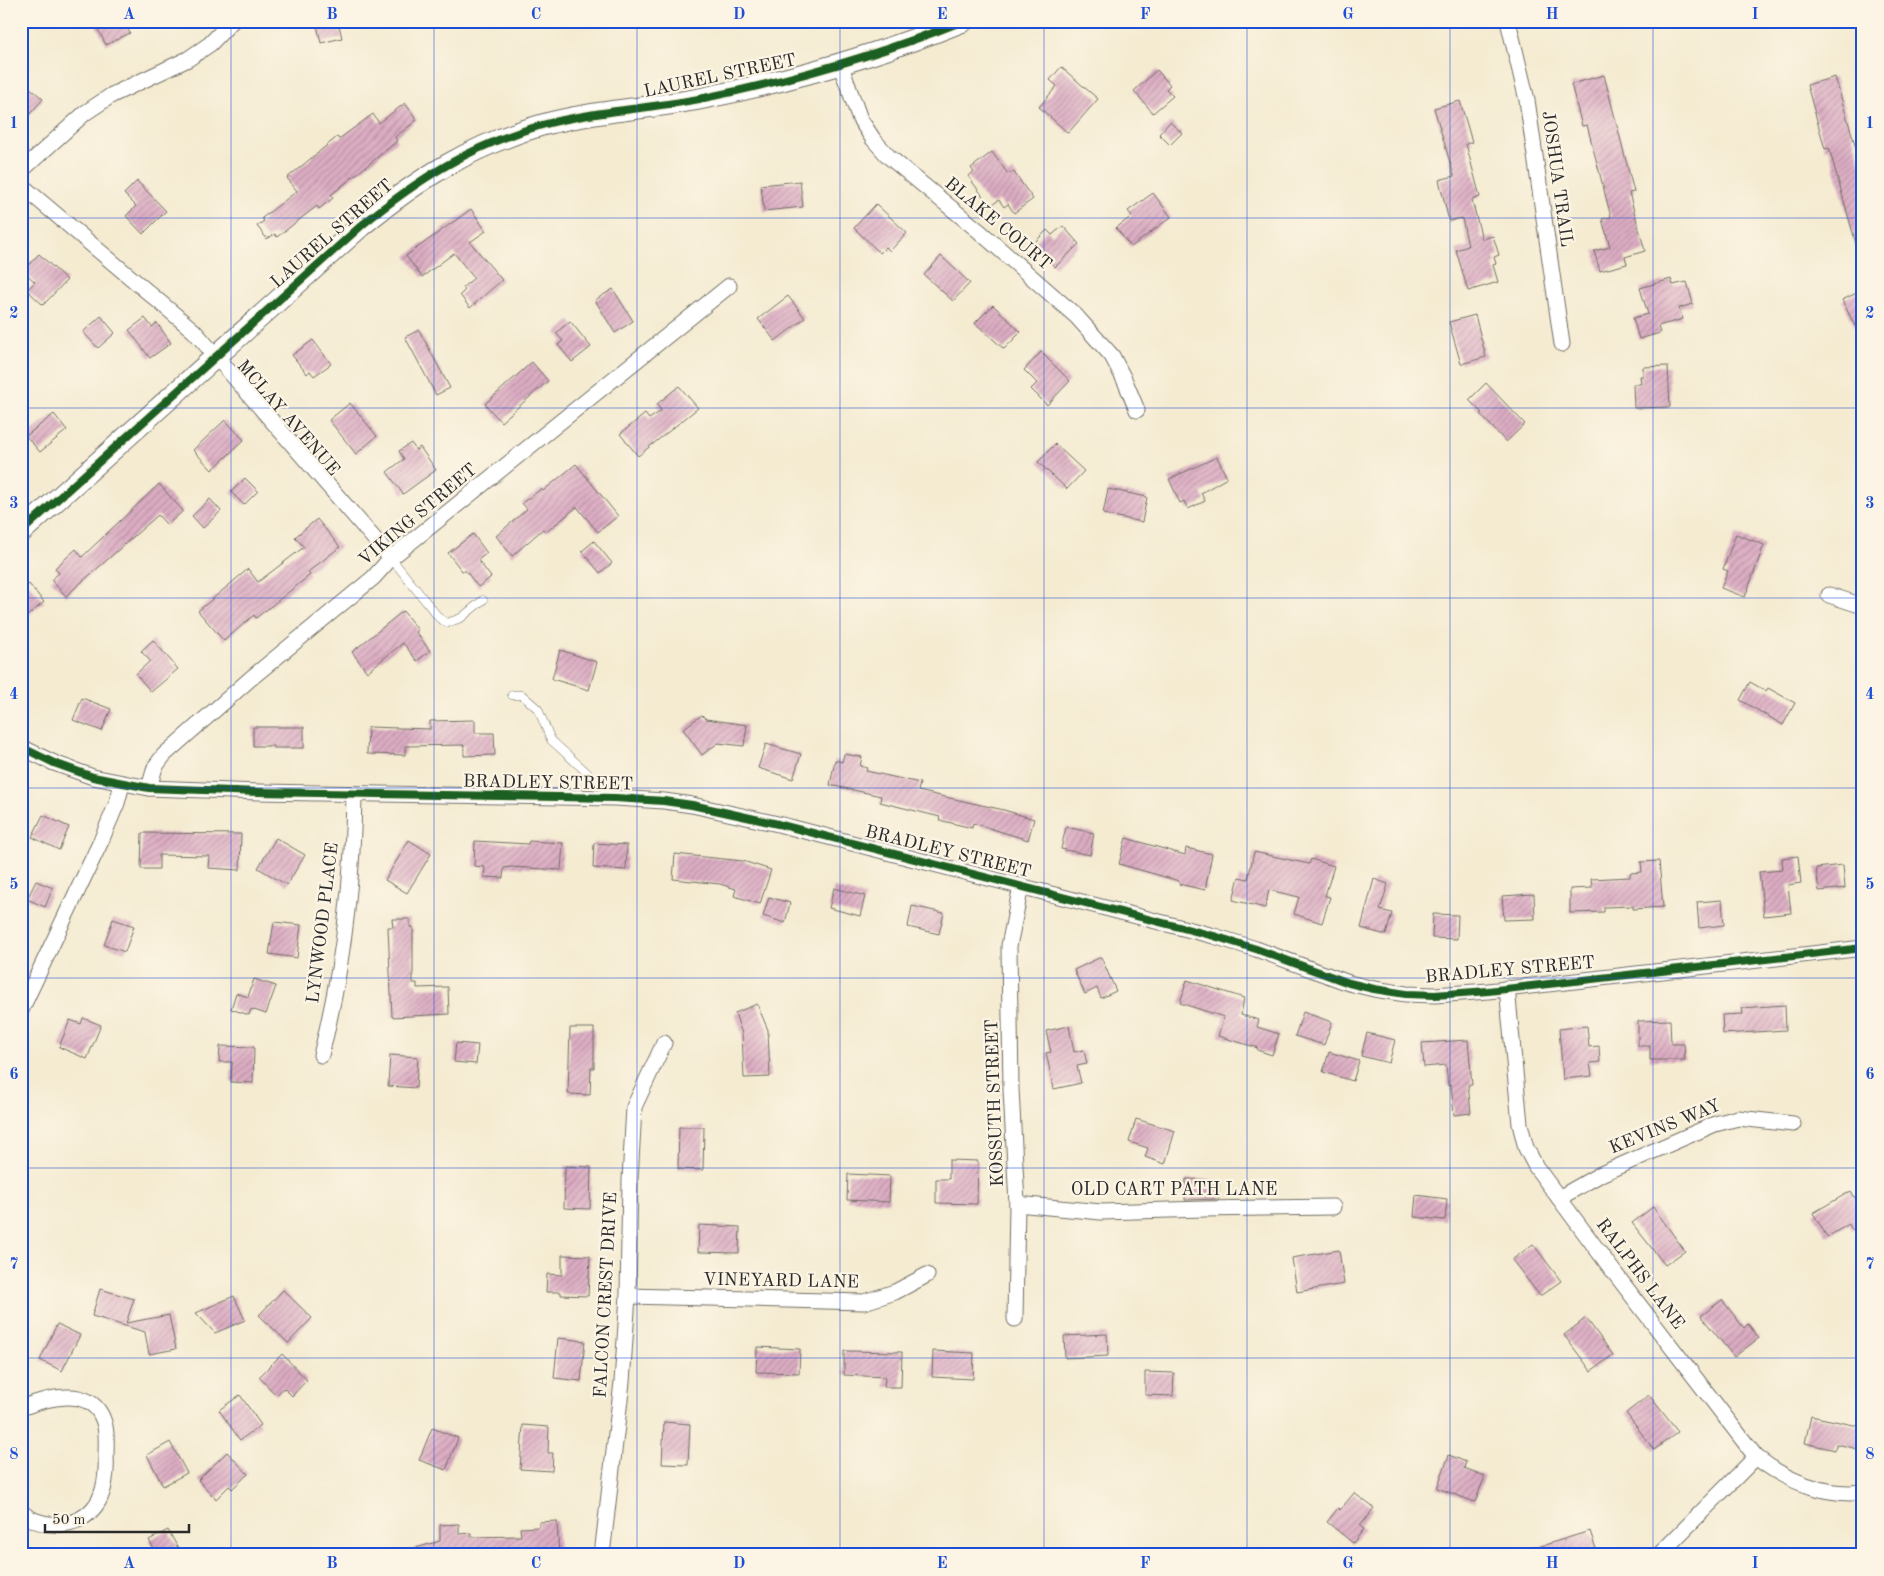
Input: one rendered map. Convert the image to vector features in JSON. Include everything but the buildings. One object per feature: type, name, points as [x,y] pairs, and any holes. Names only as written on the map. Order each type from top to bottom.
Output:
[{"type":"street","points":[[21,171],[86,113],[112,95],[188,59],[210,44],[232,21]]},
{"type":"street","name":"LAUREL STREET","points":[[21,532],[362,225],[396,197],[442,166],[484,146],[542,125],[698,99],[754,86],[840,64],[963,21]]},
{"type":"street","name":"JOSHUA TRAIL","points":[[1508,21],[1527,100],[1562,344]]},
{"type":"street","name":"BLAKE COURT","points":[[840,64],[860,119],[873,139],[888,156],[979,231],[1076,316],[1112,356],[1126,380],[1137,410]]},
{"type":"street","name":"MCLAY AVENUE","points":[[21,186],[187,325],[391,558]]},
{"type":"street","name":"VIKING STREET","points":[[149,788],[155,767],[164,754],[250,679],[373,578],[391,558],[729,286]]},
{"type":"street","points":[[1829,595],[1863,606]]},
{"type":"street","name":"BRADLEY STREET","points":[[21,747],[67,768],[93,777],[149,788],[354,794],[615,798],[664,801],[720,810],[1214,936],[1256,949],[1349,983],[1406,994],[1435,995],[1507,988],[1863,948]]},
{"type":"street","points":[[21,1010],[101,841],[118,802],[122,784]]},
{"type":"street","name":"LYNWOOD PLACE","points":[[321,1055],[332,1011],[341,956],[354,794]]},
{"type":"street","name":"KOSSUTH STREET","points":[[1016,1319],[1017,1204],[1011,1088],[1010,946],[1021,886]]},
{"type":"street","name":"RALPHS LANE","points":[[1507,988],[1520,1124],[1536,1167],[1734,1431],[1756,1457],[1778,1473],[1810,1486],[1833,1492],[1863,1492]]},
{"type":"street","name":"FALCON CREST DRIVE","points":[[602,1555],[618,1426],[628,1296],[630,1180],[634,1107],[664,1043]]},
{"type":"street","name":"KEVINS WAY","points":[[1559,1198],[1601,1174],[1715,1124],[1738,1118],[1793,1124]]},
{"type":"street","name":"OLD CART PATH LANE","points":[[1017,1204],[1101,1212],[1333,1207]]},
{"type":"street","name":"VINEYARD LANE","points":[[628,1296],[864,1302],[895,1292],[926,1275]]},
{"type":"street","points":[[21,1408],[41,1400],[78,1398],[91,1405],[101,1415],[106,1432],[104,1486],[97,1505],[84,1516],[65,1524],[46,1525],[29,1519],[21,1512]]},
{"type":"street","points":[[1659,1555],[1756,1457]]},
{"type":"lane","points":[[391,558],[438,618],[447,623],[461,618],[482,600]]},
{"type":"lane","points":[[512,696],[522,695],[538,709],[551,740],[615,798]]},
{"type":"cycle path","points":[[21,532],[362,225],[425,178],[469,153],[516,133],[561,120],[699,99],[800,75],[866,56],[963,21]]},
{"type":"cycle path","points":[[21,747],[54,763],[93,777],[149,788],[259,792],[615,798],[692,805],[778,824],[1214,936],[1256,949],[1349,983],[1406,994],[1435,995],[1488,991],[1863,948]]}]
